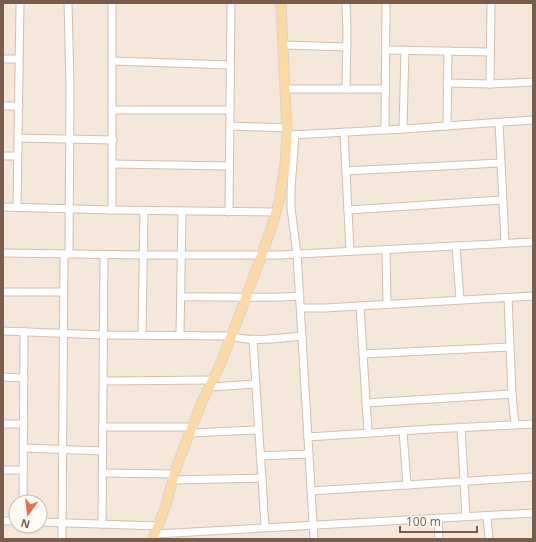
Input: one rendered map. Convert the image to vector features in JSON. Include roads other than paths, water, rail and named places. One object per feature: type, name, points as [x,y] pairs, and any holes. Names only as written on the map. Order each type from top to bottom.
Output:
[{"type":"main road","points":[[155,533],[191,430],[231,336],[276,212],[283,179],[290,132],[281,3]]},
{"type":"street","points":[[17,207],[20,3]]},
{"type":"street","points":[[62,539],[64,292],[69,209],[70,140],[68,3]]},
{"type":"street","points":[[112,3],[112,210]]},
{"type":"street","points":[[228,212],[231,3]]},
{"type":"street","points":[[346,3],[346,89]]},
{"type":"street","points":[[385,130],[387,50],[386,3]]},
{"type":"street","points":[[490,3],[490,84]]},
{"type":"street","points":[[284,45],[347,46]]},
{"type":"street","points":[[387,50],[490,52]]},
{"type":"street","points":[[403,129],[405,50]]},
{"type":"street","points":[[447,126],[448,51]]},
{"type":"street","points":[[3,59],[19,59]]},
{"type":"street","points":[[113,61],[230,65]]},
{"type":"street","points":[[447,83],[490,84],[533,82]]},
{"type":"street","points":[[286,89],[386,89]]},
{"type":"street","points":[[3,106],[19,106]]},
{"type":"street","points":[[112,110],[230,110]]},
{"type":"street","points":[[230,126],[290,132],[344,132],[533,120]]},
{"type":"street","points":[[499,123],[505,243]]},
{"type":"street","points":[[290,132],[292,208],[301,308],[308,454],[314,539]]},
{"type":"street","points":[[344,132],[350,251]]},
{"type":"street","points":[[18,138],[112,140]]},
{"type":"street","points":[[3,156],[17,156]]},
{"type":"street","points":[[346,171],[500,163]]},
{"type":"street","points":[[113,164],[229,166]]},
{"type":"street","points":[[348,210],[502,200]]},
{"type":"street","points":[[3,207],[182,212],[276,212]]},
{"type":"street","points":[[142,335],[144,211]]},
{"type":"street","points":[[180,335],[182,212]]},
{"type":"street","points":[[3,253],[181,256],[297,254],[533,242]]},
{"type":"street","points":[[456,246],[460,299]]},
{"type":"street","points":[[386,250],[387,304]]},
{"type":"street","points":[[102,524],[104,255]]},
{"type":"street","points":[[3,292],[64,292]]},
{"type":"street","points":[[181,297],[260,298],[300,296]]},
{"type":"street","points":[[301,308],[533,296]]},
{"type":"street","points":[[508,298],[512,394],[515,424]]},
{"type":"street","points":[[360,306],[368,432]]},
{"type":"street","points":[[3,331],[104,335],[231,336],[241,339],[302,336]]},
{"type":"street","points":[[24,331],[24,494]]},
{"type":"street","points":[[253,339],[265,527]]},
{"type":"street","points":[[363,354],[510,347]]},
{"type":"street","points":[[3,377],[24,378]]},
{"type":"street","points":[[104,381],[256,384]]},
{"type":"street","points":[[366,402],[512,394]]},
{"type":"street","points":[[3,424],[24,424]]},
{"type":"street","points":[[308,437],[368,432],[533,424]]},
{"type":"street","points":[[103,427],[191,430],[258,430]]},
{"type":"street","points":[[461,427],[466,516]]},
{"type":"street","points":[[403,431],[407,485]]},
{"type":"street","points":[[24,448],[103,451]]},
{"type":"street","points":[[260,456],[308,454]]},
{"type":"street","points":[[3,470],[23,470]]},
{"type":"street","points":[[103,473],[174,477],[262,478]]},
{"type":"street","points":[[311,491],[464,480],[533,477]]},
{"type":"street","points":[[48,522],[102,524],[155,533],[210,535],[265,527],[533,513]]},
{"type":"street","points":[[487,516],[489,539]]},
{"type":"street","points":[[438,518],[439,539]]}]
